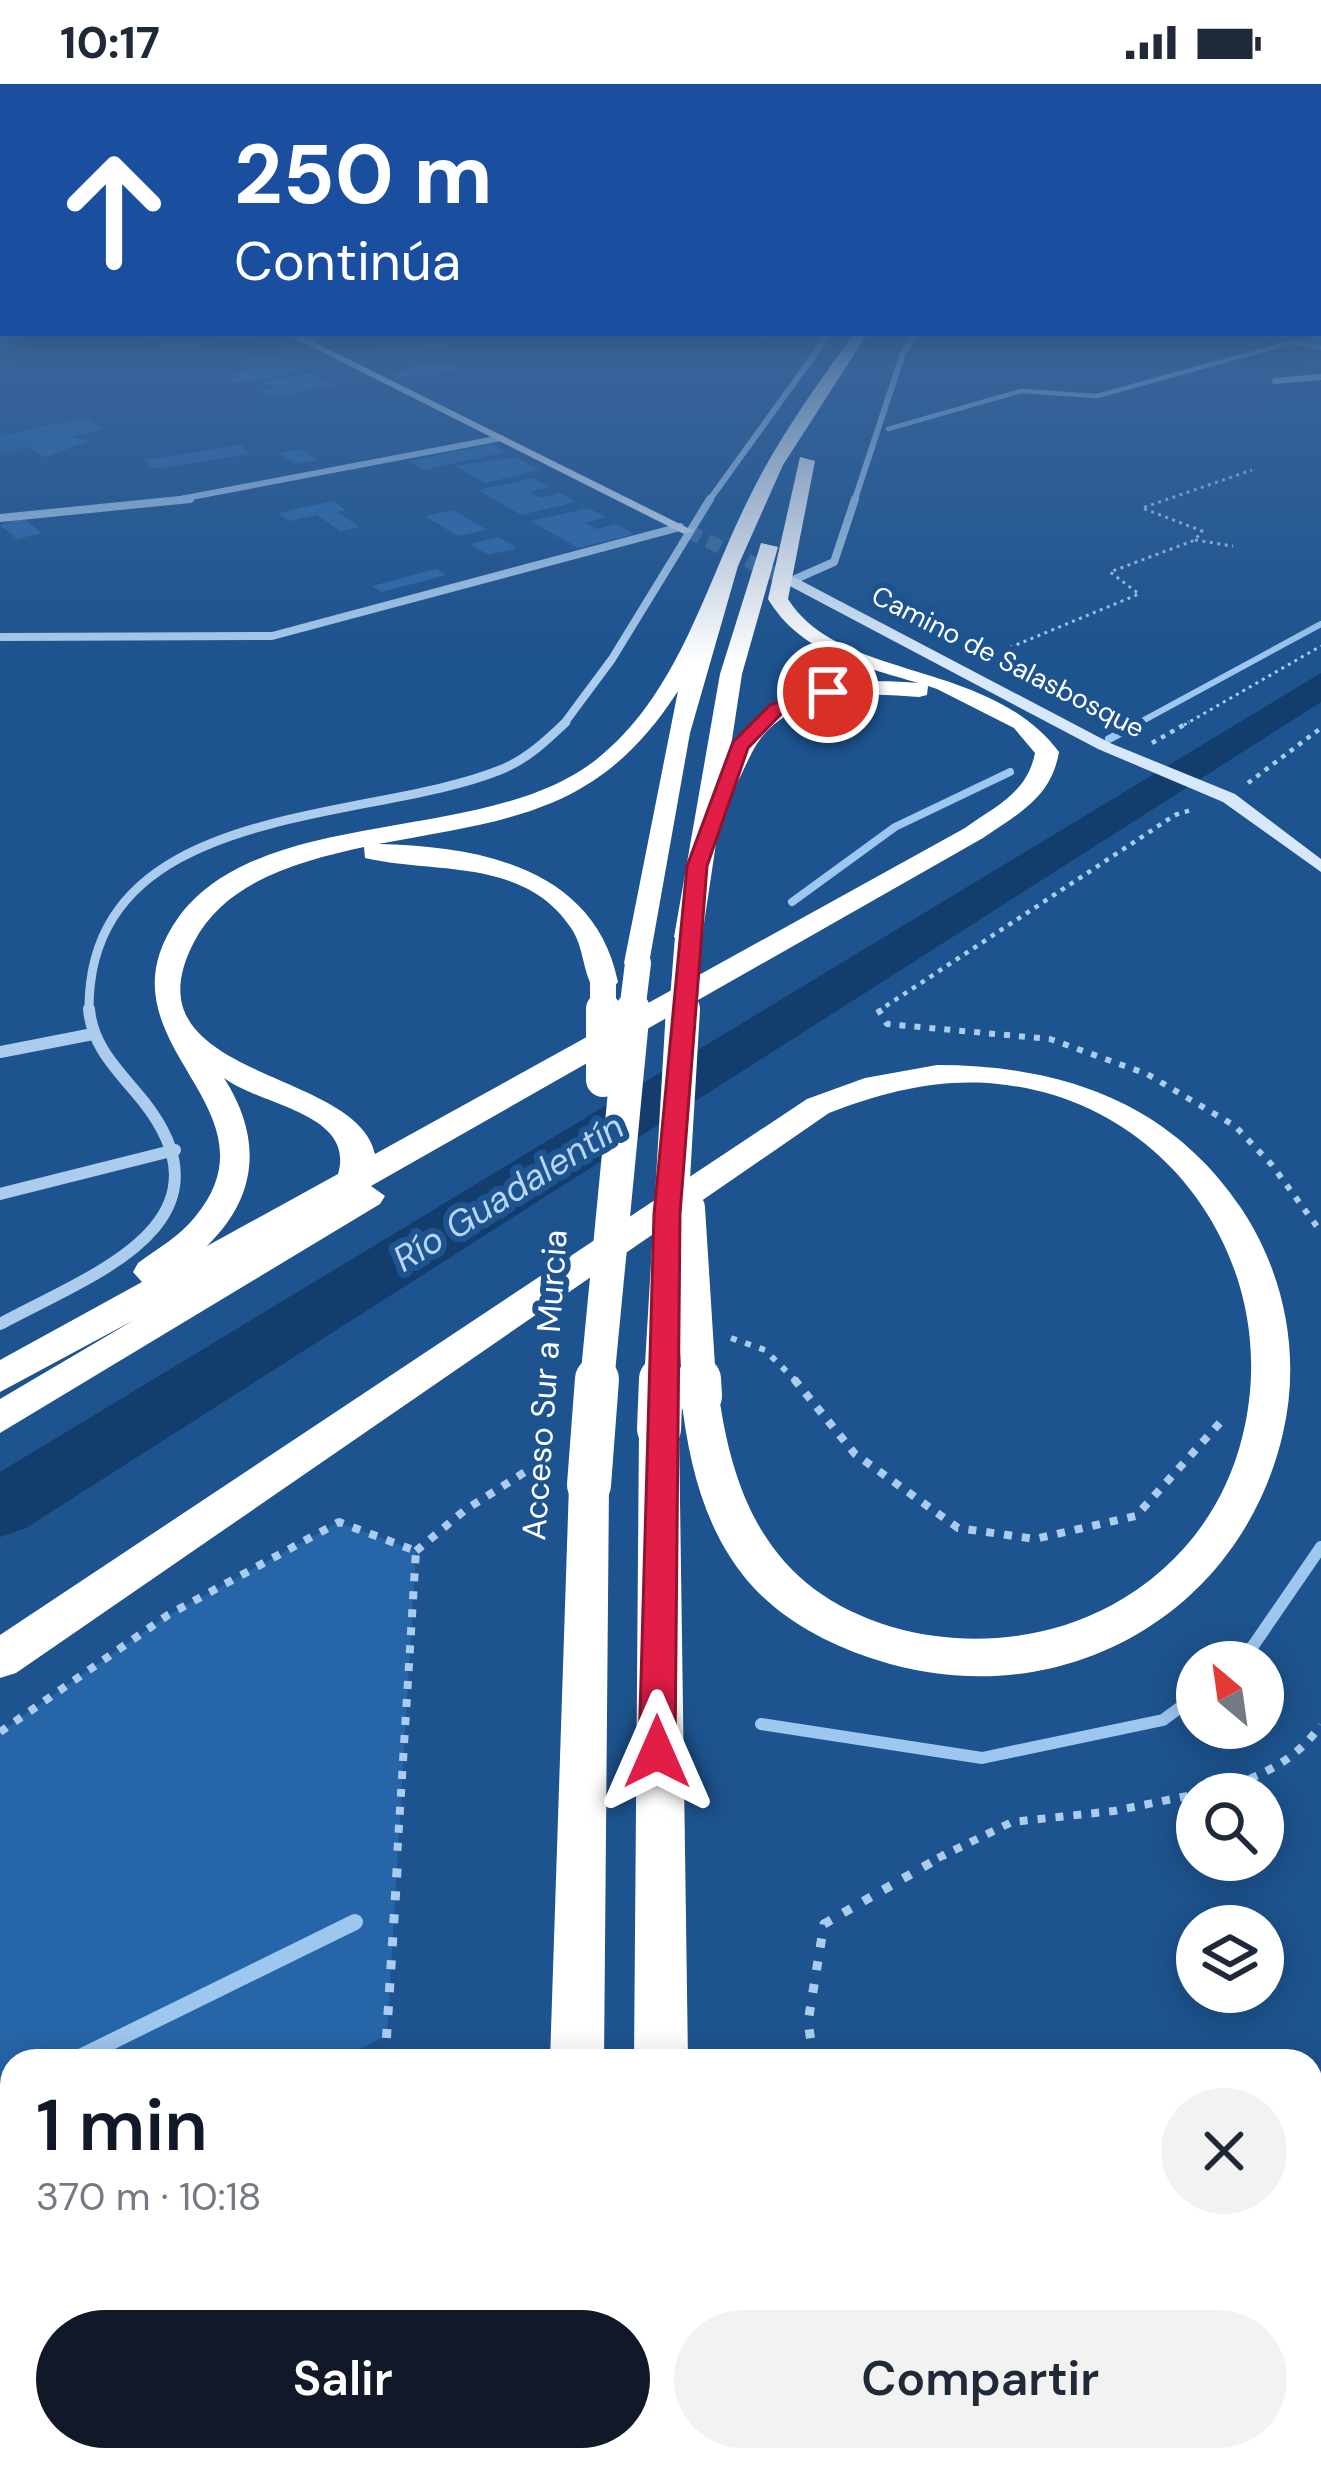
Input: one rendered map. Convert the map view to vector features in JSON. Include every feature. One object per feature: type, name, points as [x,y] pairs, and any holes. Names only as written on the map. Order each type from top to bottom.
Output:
[{"type":"highway","name":"Acceso Sur a Murcia","points":[[577,2049],[580,1464],[638,963],[659,826],[706,626],[760,493],[794,438]]},
{"type":"highway","points":[[661,2049],[659,1429],[677,1054],[688,937],[739,644],[769,544],[820,438]]},
{"type":"highway","points":[[1,1397],[1006,812],[1042,779],[1047,752],[1032,728],[1004,708],[836,648],[785,617],[778,599],[806,461]]},
{"type":"highway","points":[[1,1397],[212,1221],[226,1197],[240,1156],[236,1120],[176,1026],[166,1002],[172,954],[191,920],[242,882],[332,847],[503,811],[575,785],[622,751],[706,626]]},
{"type":"highway","points":[[697,866],[739,746],[764,718],[791,702],[850,688],[938,693],[1007,718],[1047,752]]},
{"type":"highway","points":[[242,882],[299,864],[378,852],[479,864],[528,882],[573,912],[596,945],[603,982],[610,1208]]},
{"type":"highway","points":[[1,1397],[330,1207],[356,1176],[791,939]]},
{"type":"highway","points":[[176,1026],[230,1072],[340,1120],[356,1141],[356,1176]]},
{"type":"highway","points":[[0,1659],[818,1106],[882,1081],[943,1070],[1011,1073],[1067,1088],[1157,1134],[1204,1178],[1242,1237],[1257,1272],[1270,1361],[1268,1423],[1256,1471],[1234,1522],[1207,1558],[1140,1613],[1060,1648],[1010,1658],[953,1659],[901,1650],[851,1632],[774,1581],[728,1520],[714,1488],[700,1396],[677,1054]]},
{"type":"street","points":[[0,518],[184,500],[498,438]]},
{"type":"street","points":[[501,438],[684,529]]},
{"type":"street","points":[[0,1324],[107,1263],[160,1223],[176,1199],[176,1150],[145,1096],[93,1034],[93,964],[105,933],[134,895],[175,863],[223,838],[280,818],[480,777],[538,749],[578,706],[684,529],[749,438]]},
{"type":"street","points":[[790,581],[834,562],[875,438]]},
{"type":"street","points":[[0,637],[272,636],[684,529]]},
{"type":"street","name":"Camino de Salasbosque","points":[[790,581],[1125,755],[1223,795],[1321,867]]},
{"type":"street","points":[[0,1052],[93,1034]]},
{"type":"street","points":[[0,1194],[176,1150]]},
{"type":"path","points":[[1195,540],[1202,531],[1142,508],[1252,470]]},
{"type":"path","points":[[962,667],[1139,595],[1110,572],[1195,540],[1233,546]]},
{"type":"path","points":[[1125,755],[1172,734],[1321,646]]},
{"type":"path","points":[[1321,728],[1223,795],[1175,815],[876,1010],[887,1024],[927,1033],[1026,1034],[1068,1042],[1196,1100],[1252,1141],[1321,1232]]},
{"type":"path","points":[[710,1350],[730,1337],[765,1350],[817,1401],[855,1454],[958,1528],[1036,1540],[1136,1516],[1270,1361]]},
{"type":"path","points":[[387,2049],[416,1552],[465,1510],[580,1464]]},
{"type":"path","points":[[0,1732],[168,1615],[339,1522],[416,1552]]},
{"type":"path","points":[[1263,1773],[1308,1746],[1321,1725]]},
{"type":"path","points":[[812,2049],[808,2022],[824,1924],[889,1882],[1012,1822],[1114,1811],[1176,1798]]},
{"type":"shaded area","points":[[0,438],[66,438],[7,452],[0,449]]},
{"type":"shaded area","points":[[339,1522],[416,1551],[387,2035],[360,2049],[0,2049],[0,1732],[168,1615]]},
{"type":"building","points":[[65,438],[90,441],[45,457],[28,447]]},
{"type":"building","points":[[491,444],[507,452],[423,470],[408,461]]},
{"type":"building","points":[[241,445],[250,454],[153,469],[144,460]]},
{"type":"building","points":[[301,449],[318,460],[296,464],[279,453]]},
{"type":"building","points":[[515,457],[540,470],[485,483],[455,466]]},
{"type":"building","points":[[533,478],[550,487],[529,492],[541,498],[560,493],[576,502],[521,515],[478,490]]},
{"type":"building","points":[[333,501],[346,510],[337,512],[360,527],[340,531],[317,515],[289,521],[278,513]]},
{"type":"building","points":[[588,508],[606,517],[585,523],[597,529],[617,524],[634,534],[578,548],[531,521]]},
{"type":"building","points":[[453,510],[487,530],[458,536],[425,516]]},
{"type":"building","points":[[23,518],[42,533],[17,539],[0,525]]},
{"type":"building","points":[[499,537],[517,548],[488,555],[470,544]]},
{"type":"building","points":[[436,569],[446,575],[382,592],[372,586]]},
{"type":"waterway","points":[[1135,725],[1321,624]]},
{"type":"waterway","name":"Río Guadalentín","points":[[0,1508],[1321,685]]},
{"type":"waterway","points":[[1109,739],[1141,722]]},
{"type":"waterway","points":[[792,902],[895,827],[1010,772]]},
{"type":"waterway","points":[[1256,1641],[1321,1547]]},
{"type":"waterway","points":[[761,1724],[982,1758],[1163,1720],[1176,1710]]},
{"type":"waterway","points":[[96,2049],[355,1922]]},
{"type":"tunnel","points":[[688,531],[783,578]]},
{"type":"route","points":[[657,1752],[656,1573],[667,1214],[697,866],[739,746],[776,709],[828,692]]}]
